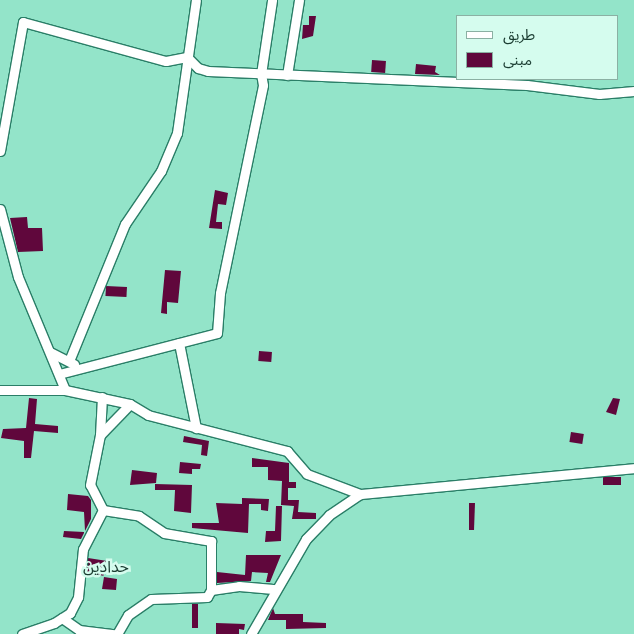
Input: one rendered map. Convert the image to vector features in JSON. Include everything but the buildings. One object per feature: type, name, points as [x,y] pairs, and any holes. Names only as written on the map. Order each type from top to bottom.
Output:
[{"type":"street","points":[[68,361],[125,224],[161,171],[177,134],[196,0]]},
{"type":"street","points":[[58,374],[217,333],[220,293],[263,85],[260,74],[272,0]]},
{"type":"street","points":[[287,75],[299,0]]},
{"type":"street","points":[[0,151],[23,22],[166,61],[188,57]]},
{"type":"street","points":[[188,57],[198,68],[208,71],[527,85],[599,94],[634,91]]},
{"type":"street","points":[[0,212],[18,277],[65,390]]},
{"type":"street","points":[[179,343],[196,428]]},
{"type":"street","points":[[50,352],[83,368]]},
{"type":"street","points":[[0,390],[65,390],[130,404],[148,415],[287,451],[307,474],[360,494],[634,468]]},
{"type":"street","points":[[102,397],[100,435],[90,485],[103,510]]},
{"type":"street","points":[[100,435],[130,404]]},
{"type":"street","points":[[251,634],[306,539],[329,515],[360,494]]},
{"type":"street","points":[[62,618],[79,630],[116,634],[128,615],[151,599],[207,597],[211,590],[211,541],[164,533],[139,516],[103,510]]},
{"type":"street","points":[[22,634],[70,613],[78,597],[83,548],[103,510]]},
{"type":"street","points":[[211,590],[239,586],[276,589]]},
{"type":"street","points":[[48,624],[48,634]]},
{"type":"district","name":"حدادين","points":[[106,567]]}]
